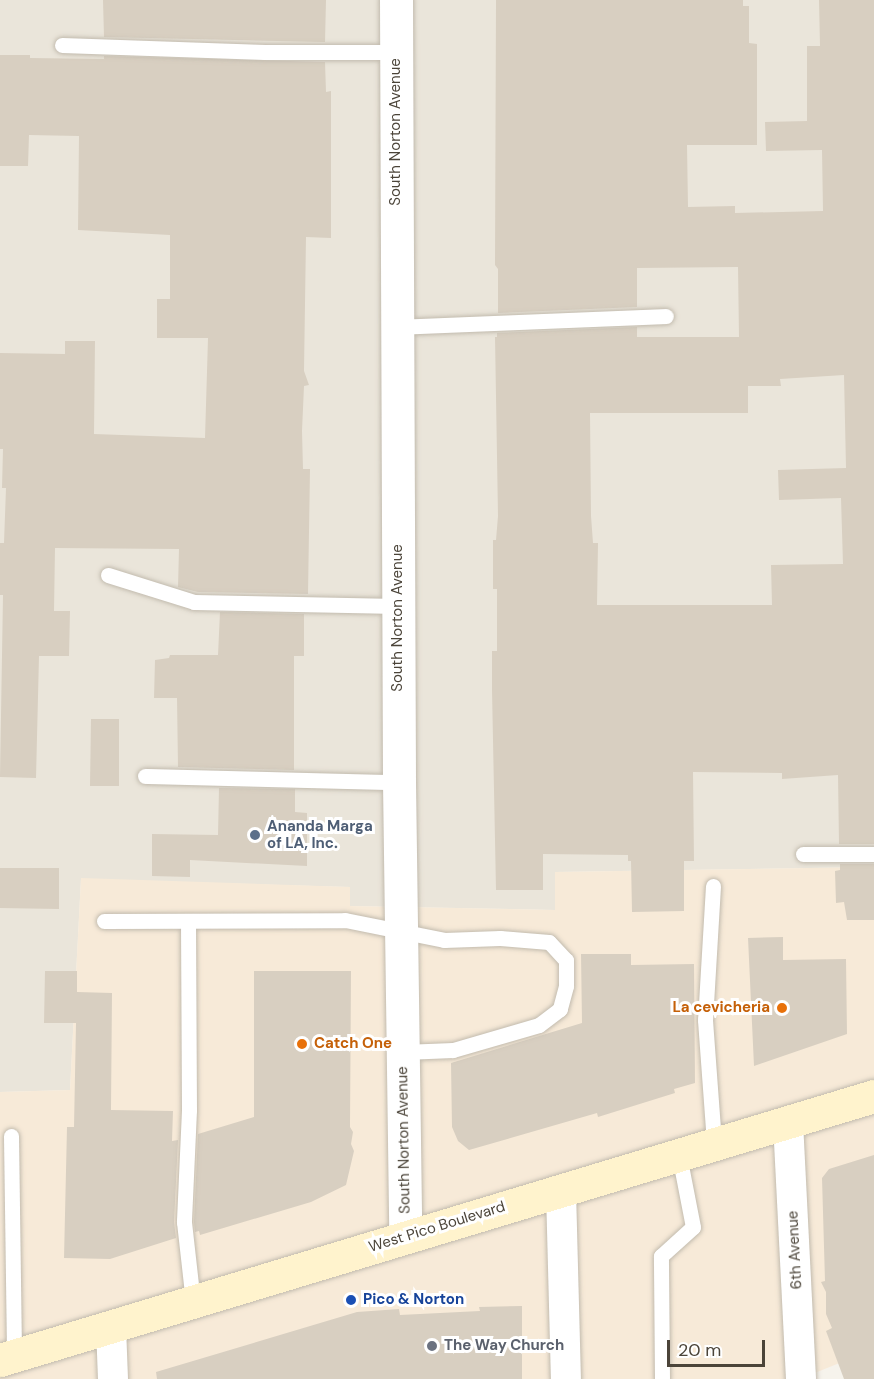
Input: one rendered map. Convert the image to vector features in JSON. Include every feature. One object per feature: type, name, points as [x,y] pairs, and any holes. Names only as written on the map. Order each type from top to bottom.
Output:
[{"type":"main road","name":"West Pico Boulevard","points":[[7,1358],[874,1096]]},
{"type":"street","name":"South Norton Avenue","points":[[396,0],[399,782],[405,1237]]},
{"type":"street","name":"6th Avenue","points":[[788,1122],[801,1379]]},
{"type":"street","points":[[561,1191],[566,1379]]},
{"type":"street","points":[[111,1327],[113,1379]]},
{"type":"lane","points":[[62,45],[395,52]]},
{"type":"lane","points":[[396,327],[666,316]]},
{"type":"lane","points":[[108,575],[194,602],[398,606]]},
{"type":"lane","points":[[145,776],[399,782]]},
{"type":"lane","points":[[803,854],[874,854]]},
{"type":"lane","points":[[713,886],[705,1020],[714,1144]]},
{"type":"lane","points":[[104,921],[345,920],[444,940],[500,938],[549,942],[566,960],[566,986],[560,1009],[539,1025],[453,1050],[403,1052]]},
{"type":"lane","points":[[189,921],[189,1110],[184,1222],[193,1302]]},
{"type":"lane","points":[[7,1358],[11,1136]]},
{"type":"lane","points":[[662,1379],[661,1256],[693,1227],[679,1155]]},
{"type":"shaded area","points":[[0,0],[874,0],[874,867],[556,872],[555,910],[350,906],[350,887],[81,879],[70,1090],[0,1092]]},
{"type":"shaded area","points":[[874,867],[874,1349],[800,1379],[0,1379],[0,1092],[70,1090],[81,878],[350,887],[350,906],[555,910],[555,872]]},
{"type":"building","points":[[103,0],[326,0],[325,42],[104,37]]},
{"type":"building","points":[[496,0],[743,0],[743,6],[749,6],[749,43],[757,44],[757,145],[687,145],[688,207],[735,206],[735,213],[823,211],[822,150],[766,151],[765,122],[807,121],[807,46],[820,46],[819,0],[874,0],[874,844],[839,844],[838,775],[782,779],[782,773],[693,772],[694,861],[684,861],[684,911],[632,912],[631,861],[628,861],[628,855],[543,854],[543,890],[496,890],[492,690],[492,651],[497,651],[497,589],[493,589],[493,540],[496,540],[498,516],[495,337],[497,333],[637,327],[637,337],[739,337],[738,267],[637,268],[637,307],[498,313],[498,269],[495,265]],"holes":[[[844,375],[846,468],[778,470],[779,500],[841,498],[843,564],[771,565],[772,605],[597,605],[598,543],[593,543],[591,516],[590,413],[748,413],[748,386],[781,386],[780,379]]]},
{"type":"building","points":[[0,55],[30,55],[30,58],[104,59],[104,56],[325,62],[326,92],[331,91],[331,238],[306,237],[304,371],[309,385],[304,386],[302,431],[303,469],[310,469],[308,594],[198,592],[178,587],[179,549],[55,548],[54,611],[70,611],[69,656],[39,656],[36,778],[0,777],[3,595],[0,595],[0,543],[4,543],[6,488],[2,488],[3,449],[0,449],[0,353],[65,354],[65,341],[95,341],[94,434],[205,438],[208,338],[157,338],[157,299],[170,299],[170,235],[78,230],[79,136],[29,135],[28,166],[0,166]]},
{"type":"building","points":[[220,612],[304,614],[304,656],[294,656],[294,770],[178,767],[177,698],[154,698],[155,660],[169,658],[170,655],[218,655]]},
{"type":"building","points":[[91,719],[119,719],[119,786],[90,786]]},
{"type":"building","points":[[219,788],[295,789],[295,812],[307,813],[307,866],[190,860],[190,877],[152,876],[152,834],[218,835]]},
{"type":"building","points":[[840,864],[874,864],[874,920],[847,920],[844,902],[836,903],[835,871],[840,870]]},
{"type":"building","points":[[0,868],[59,868],[59,909],[0,908]]},
{"type":"building","points":[[783,937],[783,960],[846,959],[847,1034],[754,1066],[748,938]]},
{"type":"building","points":[[581,954],[631,954],[631,965],[694,964],[695,1083],[674,1089],[675,1093],[598,1117],[597,1113],[469,1150],[458,1141],[452,1127],[451,1063],[582,1023]]},
{"type":"building","points":[[45,971],[77,971],[77,992],[112,993],[111,1110],[173,1111],[172,1141],[178,1140],[174,1222],[176,1238],[110,1259],[64,1258],[67,1127],[74,1127],[76,1023],[44,1023]]},
{"type":"building","name":"Catch One","points":[[254,971],[351,971],[350,1127],[353,1132],[351,1144],[354,1151],[346,1185],[311,1202],[200,1235],[199,1231],[195,1232],[194,1222],[198,1134],[254,1117]]},
{"type":"building","points":[[874,1155],[874,1379],[844,1379],[826,1331],[832,1328],[826,1314],[826,1292],[821,1282],[825,1281],[822,1178],[829,1169]]},
{"type":"building","points":[[522,1306],[522,1379],[157,1379],[156,1372],[357,1312],[399,1309],[400,1315],[480,1311],[479,1307]]},
{"type":"place","name":"Ananda Marga of LA, Inc.","points":[[255,835]]},
{"type":"place","name":"La cevicheria","points":[[782,1008]]},
{"type":"place","name":"Catch One","points":[[302,1044]]},
{"type":"place","name":"Pico & Norton","points":[[351,1300]]},
{"type":"place","name":"The Way Church","points":[[432,1346]]}]
